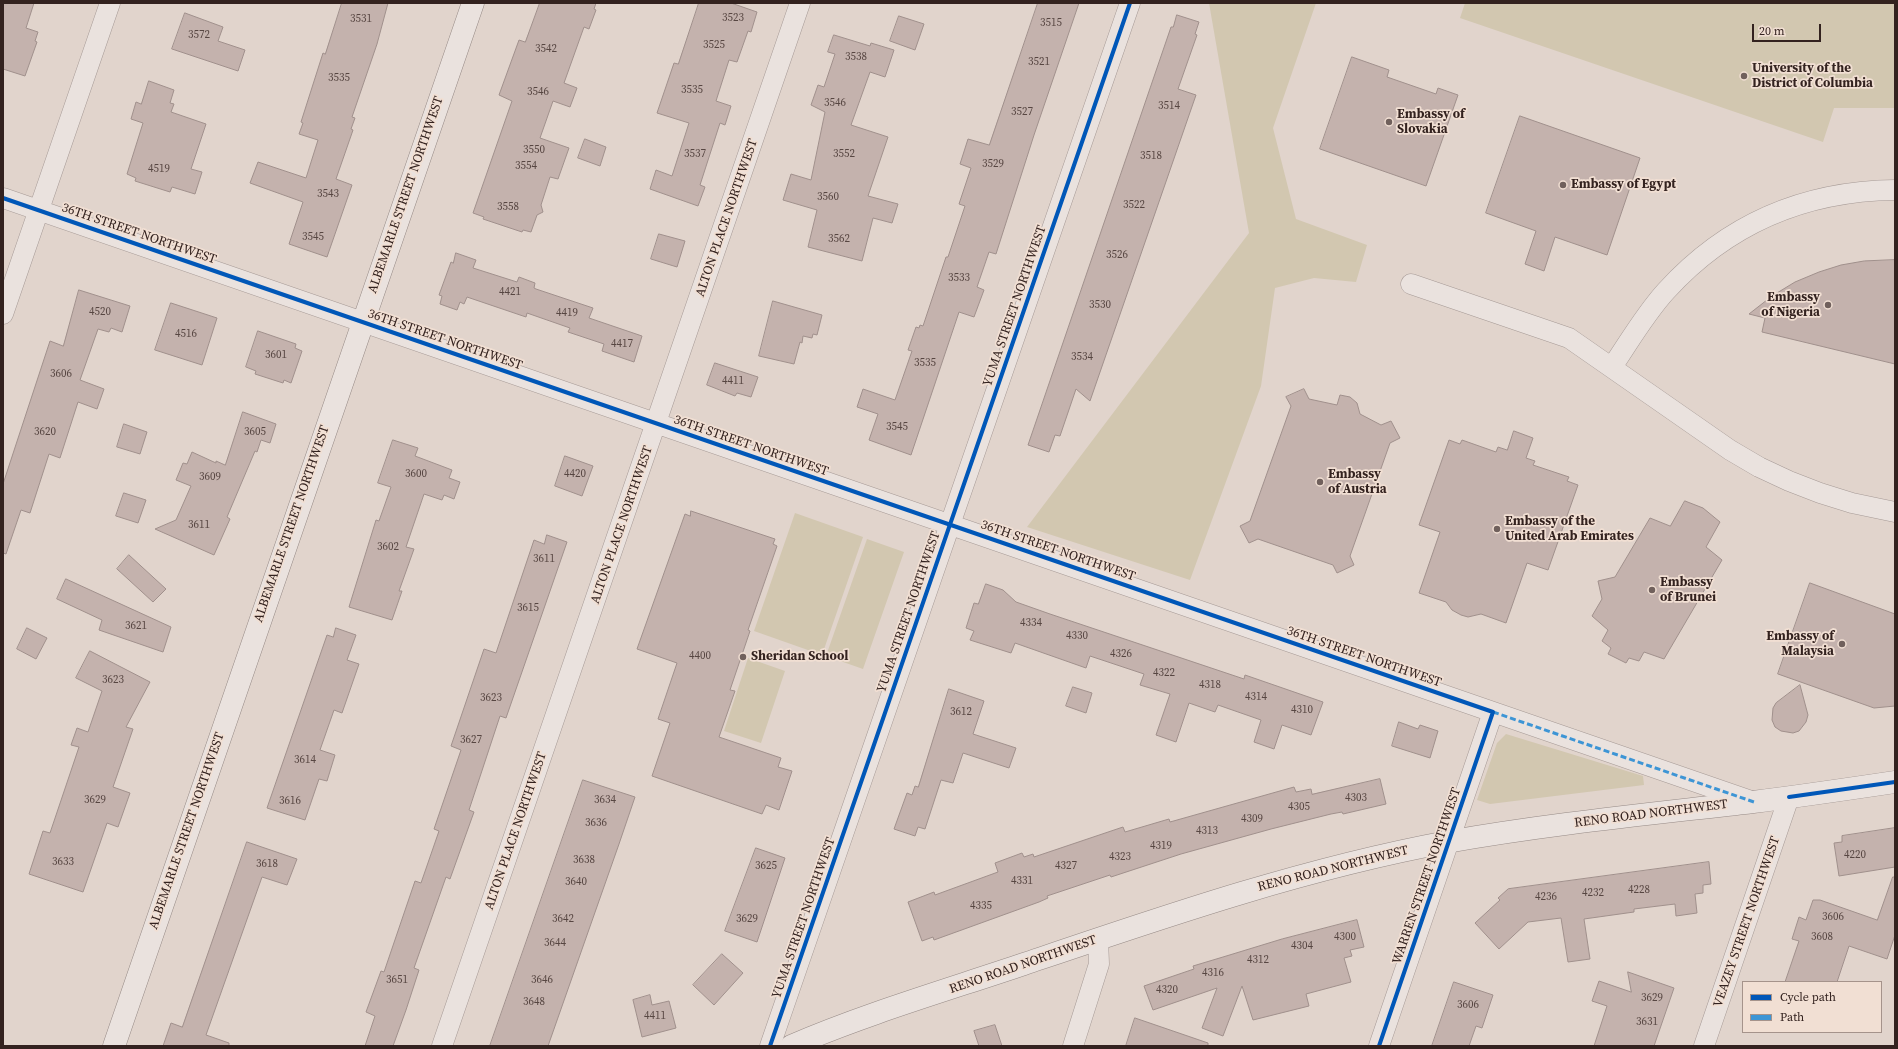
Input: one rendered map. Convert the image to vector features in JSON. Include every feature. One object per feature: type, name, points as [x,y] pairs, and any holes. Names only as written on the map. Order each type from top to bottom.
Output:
[{"type":"main road","name":"ALBEMARLE STREET NORTHWEST","points":[[114,1046],[473,3]]},
{"type":"main road","name":"RENO ROAD NORTHWEST","points":[[791,1046],[876,1015],[1098,939],[1235,894],[1374,857],[1449,842],[1600,819],[1754,802],[1895,782]]},
{"type":"street","points":[[3,314],[110,3]]},
{"type":"street","name":"ALTON PLACE NORTHWEST","points":[[442,1046],[800,3]]},
{"type":"street","name":"YUMA STREET NORTHWEST","points":[[770,1046],[1130,3]]},
{"type":"street","points":[[1612,367],[1654,306],[1666,292],[1692,265],[1736,232],[1769,215],[1804,202],[1851,193],[1895,190]]},
{"type":"street","name":"36TH STREET NORTHWEST","points":[[3,198],[1754,802]]},
{"type":"street","points":[[1411,284],[1569,338],[1730,450],[1759,467],[1820,493],[1862,506],[1895,512]]},
{"type":"street","name":"WARREN STREET NORTHWEST","points":[[1379,1046],[1493,712]]},
{"type":"street","name":"VEAZEY STREET NORTHWEST","points":[[1704,1046],[1789,797]]},
{"type":"street","points":[[1073,1046],[1099,964],[1098,939]]},
{"type":"shaded area","points":[[1209,3],[1316,3],[1273,128],[1296,219],[1367,245],[1356,282],[1314,278],[1275,288],[1261,386],[1190,580],[1027,527],[1249,233]]},
{"type":"shaded area","name":"University of the District of Columbia","points":[[1465,3],[1895,3],[1895,108],[1834,108],[1823,142],[1460,18]]},
{"type":"shaded area","points":[[795,513],[863,537],[822,655],[754,631]]},
{"type":"shaded area","points":[[867,539],[904,552],[863,669],[826,656]]},
{"type":"shaded area","points":[[748,658],[785,671],[761,743],[724,731]]},
{"type":"shaded area","points":[[1506,734],[1643,776],[1644,785],[1490,804],[1477,800],[1497,743]]},
{"type":"building","points":[[3,3],[34,3],[26,28],[38,32],[35,41],[37,42],[25,76],[3,69]]},
{"type":"building","points":[[342,3],[388,3],[377,44],[352,117],[355,118],[351,129],[353,130],[336,179],[352,185],[327,257],[289,244],[303,202],[250,183],[258,162],[306,178],[318,140],[299,134],[303,123],[301,122],[323,53],[325,54]]},
{"type":"building","points":[[540,3],[596,3],[594,9],[596,10],[589,29],[584,27],[564,83],[577,88],[570,107],[553,101],[540,138],[569,148],[558,179],[550,177],[541,205],[543,212],[537,215],[531,232],[523,230],[522,232],[483,219],[484,217],[473,213],[512,101],[499,95],[519,40],[525,42]]},
{"type":"building","points":[[699,3],[731,3],[757,12],[751,32],[748,31],[737,62],[729,60],[716,101],[731,106],[725,125],[720,123],[700,185],[705,187],[698,206],[650,189],[656,170],[672,176],[689,123],[657,113],[674,63],[678,64]]},
{"type":"building","points":[[1038,3],[1079,3],[1034,135],[996,254],[989,252],[977,287],[984,290],[974,317],[959,312],[911,455],[869,440],[878,414],[857,407],[863,389],[895,400],[912,351],[908,350],[916,327],[919,328],[920,325],[923,326],[965,206],[959,204],[971,168],[960,164],[968,139],[989,145]]},
{"type":"building","points":[[185,13],[223,27],[218,41],[245,50],[238,71],[172,49]]},
{"type":"building","points":[[1177,15],[1199,22],[1195,34],[1197,35],[1178,89],[1196,95],[1090,401],[1076,389],[1060,436],[1055,435],[1049,452],[1028,445],[1171,27],[1173,27]]},
{"type":"building","points":[[899,16],[924,24],[915,50],[890,41]]},
{"type":"building","points":[[834,35],[870,46],[871,43],[894,50],[885,77],[870,72],[851,125],[888,137],[868,196],[898,204],[892,223],[873,218],[862,261],[808,247],[817,210],[783,200],[791,174],[811,180],[825,112],[811,105],[818,85],[824,87],[835,54],[828,52]]},
{"type":"building","name":"Embassy of Slovakia","points":[[1352,57],[1389,70],[1387,77],[1436,94],[1438,88],[1458,95],[1426,186],[1320,149]]},
{"type":"building","points":[[149,81],[174,90],[170,103],[174,104],[171,112],[206,124],[191,169],[202,172],[195,194],[172,187],[170,192],[135,181],[136,178],[127,174],[143,123],[131,119],[136,102],[141,104]]},
{"type":"building","name":"Embassy of Egypt","points":[[1520,116],[1640,158],[1607,255],[1555,237],[1544,271],[1525,264],[1536,231],[1486,213]]},
{"type":"building","points":[[585,139],[606,147],[600,166],[578,158]]},
{"type":"building","points":[[659,234],[685,241],[677,267],[651,259]]},
{"type":"building","points":[[456,253],[476,260],[473,268],[517,282],[519,277],[535,283],[534,288],[536,289],[593,308],[589,318],[642,336],[634,362],[602,351],[604,344],[568,332],[570,328],[527,313],[526,317],[467,297],[464,304],[460,302],[457,310],[440,304],[442,296],[439,295],[451,262],[453,263]]},
{"type":"building","name":"Embassy of Nigeria","points":[[1895,260],[1895,364],[1762,332],[1765,318],[1749,314],[1772,296],[1795,282],[1819,272],[1841,265],[1864,261]]},
{"type":"building","points":[[79,290],[130,306],[122,332],[111,328],[109,332],[98,329],[80,380],[104,389],[97,409],[78,402],[60,458],[49,454],[30,513],[21,510],[6,554],[3,553],[3,484],[50,341],[63,346]]},
{"type":"building","points":[[773,301],[822,315],[817,335],[813,334],[812,338],[803,336],[794,364],[759,356]]},
{"type":"building","points":[[171,303],[217,318],[202,365],[155,350]]},
{"type":"building","points":[[258,331],[296,344],[295,348],[302,351],[291,383],[284,380],[283,383],[255,374],[256,371],[246,367]]},
{"type":"building","points":[[715,363],[758,377],[751,397],[737,393],[735,396],[707,385]]},
{"type":"building","name":"Embassy of Austria","points":[[1304,389],[1309,399],[1337,405],[1340,395],[1350,397],[1357,403],[1360,414],[1381,425],[1391,421],[1400,438],[1390,443],[1350,556],[1354,565],[1337,573],[1333,565],[1258,539],[1249,543],[1240,526],[1250,521],[1291,406],[1286,397]]},
{"type":"building","points":[[243,412],[276,424],[270,443],[261,440],[257,452],[255,451],[227,517],[230,519],[214,555],[155,529],[176,520],[191,486],[176,480],[183,463],[187,464],[192,452],[216,463],[216,461],[225,465]]},
{"type":"building","points":[[124,424],[147,432],[140,454],[117,447]]},
{"type":"building","name":"Embassy of the United Arab Emirates","points":[[1514,431],[1533,438],[1526,458],[1535,461],[1533,465],[1569,477],[1567,481],[1578,485],[1548,570],[1527,563],[1506,623],[1481,614],[1468,617],[1461,615],[1452,610],[1446,602],[1419,593],[1440,532],[1419,525],[1449,440],[1460,444],[1462,440],[1496,452],[1498,447],[1507,450]]},
{"type":"building","points":[[393,440],[418,448],[415,456],[452,470],[449,478],[460,482],[454,499],[444,495],[442,500],[424,494],[406,547],[414,549],[399,591],[402,591],[392,620],[349,607],[376,520],[379,521],[391,487],[378,483]]},
{"type":"building","points":[[565,456],[593,466],[582,496],[555,486]]},
{"type":"building","points":[[124,493],[146,500],[138,523],[116,516]]},
{"type":"building","name":"Embassy of Brunei","points":[[1685,501],[1703,508],[1720,522],[1706,547],[1722,560],[1664,659],[1644,652],[1639,661],[1629,658],[1626,663],[1608,654],[1611,648],[1602,641],[1608,630],[1592,616],[1602,599],[1598,581],[1615,577],[1650,518],[1670,526]]},
{"type":"building","points":[[691,511],[775,539],[773,544],[777,546],[748,630],[750,631],[730,690],[735,691],[719,737],[781,758],[778,767],[792,771],[779,810],[766,805],[762,814],[652,776],[670,723],[658,719],[677,663],[637,649],[685,514],[690,516]]},
{"type":"building","points":[[547,535],[567,542],[506,718],[500,716],[469,810],[474,812],[450,879],[446,877],[414,968],[419,970],[406,1010],[393,1046],[365,1046],[375,1016],[366,1012],[381,971],[384,972],[415,881],[421,883],[439,831],[434,829],[461,750],[451,746],[484,649],[496,653],[534,540],[544,544]]},
{"type":"building","points":[[129,555],[166,589],[153,602],[117,569]]},
{"type":"building","points":[[66,579],[171,627],[163,652],[99,630],[102,620],[57,599]]},
{"type":"building","name":"Embassy of Malaysia","points":[[1810,583],[1895,614],[1895,706],[1874,708],[1778,674]]},
{"type":"building","points":[[986,584],[1003,590],[1016,602],[1050,614],[1244,679],[1245,675],[1323,702],[1311,735],[1282,725],[1274,749],[1254,742],[1261,720],[1218,705],[1215,712],[1189,703],[1176,742],[1156,735],[1170,694],[1140,685],[1144,674],[1090,656],[1086,668],[1015,643],[1011,653],[970,640],[974,631],[966,628],[974,603],[978,604]]},
{"type":"building","points":[[27,628],[47,638],[36,659],[17,649]]},
{"type":"building","points":[[336,628],[356,635],[347,660],[359,664],[342,713],[334,710],[320,750],[335,755],[327,781],[319,779],[305,820],[267,808],[327,635],[333,637]]},
{"type":"building","points":[[90,651],[150,682],[126,727],[133,729],[113,787],[130,793],[118,827],[107,823],[83,892],[29,874],[43,831],[50,833],[79,747],[71,745],[77,728],[88,732],[102,691],[76,678]]},
{"type":"building","points":[[1800,685],[1808,715],[1806,722],[1799,731],[1793,733],[1781,731],[1775,727],[1772,720],[1773,708],[1776,703]]},
{"type":"building","points":[[1073,687],[1092,693],[1086,713],[1066,706]]},
{"type":"building","points":[[949,689],[984,701],[973,734],[1016,748],[1009,768],[963,753],[953,783],[941,780],[925,829],[918,827],[915,836],[894,829],[907,793],[912,795],[915,786],[918,787]]},
{"type":"building","points":[[1399,722],[1418,729],[1420,725],[1438,731],[1430,758],[1392,746]]},
{"type":"building","points":[[1380,779],[1386,804],[1343,814],[1342,812],[1331,814],[1271,829],[1181,854],[1111,877],[1110,875],[1047,896],[1048,898],[1039,902],[934,940],[933,937],[922,941],[908,902],[934,892],[935,895],[998,872],[995,863],[1022,853],[1024,857],[1033,854],[1034,857],[1123,827],[1125,832],[1169,819],[1170,822],[1294,787],[1296,792],[1311,789],[1312,794]]},
{"type":"building","points":[[583,780],[635,797],[619,844],[548,1046],[490,1046]]},
{"type":"building","points":[[1895,828],[1895,867],[1839,876],[1834,843],[1842,842],[1842,836]]},
{"type":"building","points":[[247,842],[297,859],[287,885],[262,877],[206,1035],[229,1043],[229,1046],[163,1046],[171,1023],[182,1027]]},
{"type":"building","points":[[756,848],[785,858],[757,942],[725,931]]},
{"type":"building","points":[[1709,862],[1711,884],[1703,885],[1703,893],[1695,894],[1697,913],[1676,916],[1675,904],[1634,909],[1634,912],[1584,919],[1590,959],[1568,962],[1561,918],[1528,922],[1499,949],[1475,923],[1500,900],[1498,898],[1508,889]]},
{"type":"building","points":[[1893,877],[1895,877],[1895,935],[1887,959],[1849,946],[1837,981],[1785,981],[1799,941],[1792,939],[1799,917],[1806,920],[1813,900],[1820,900],[1877,920]]},
{"type":"building","points":[[1357,920],[1364,947],[1350,950],[1352,956],[1344,958],[1351,982],[1306,994],[1309,1006],[1253,1020],[1242,986],[1223,1036],[1202,1028],[1217,988],[1153,1010],[1144,986],[1194,969],[1193,966],[1282,939]]},
{"type":"building","points":[[722,954],[743,973],[714,1005],[693,985]]},
{"type":"building","points":[[1628,972],[1674,988],[1654,1046],[1594,1046],[1607,1006],[1592,1001],[1599,981],[1631,992]]},
{"type":"building","points":[[1454,982],[1493,995],[1482,1028],[1476,1026],[1469,1046],[1432,1046]]},
{"type":"building","points":[[650,995],[652,1005],[669,1001],[676,1028],[642,1037],[633,1000]]},
{"type":"building","points":[[1135,1018],[1208,1043],[1208,1046],[1126,1046]]},
{"type":"building","points":[[995,1025],[1002,1046],[979,1046],[974,1031]]},
{"type":"marked path","points":[[1493,712],[1754,802]]},
{"type":"cycle path","points":[[770,1046],[1130,3]]},
{"type":"cycle path","points":[[3,198],[1493,712],[1379,1046]]},
{"type":"cycle path","points":[[1789,797],[1895,782]]},
{"type":"place","name":"University of the District of Columbia","points":[[1744,76]]},
{"type":"place","name":"Embassy of Slovakia","points":[[1389,122]]},
{"type":"place","name":"Embassy of Egypt","points":[[1563,185]]},
{"type":"place","name":"Embassy of Nigeria","points":[[1828,305]]},
{"type":"place","name":"Embassy of Austria","points":[[1320,482]]},
{"type":"place","name":"Embassy of the United Arab Emirates","points":[[1497,529]]},
{"type":"place","name":"Embassy of Brunei","points":[[1652,590]]},
{"type":"place","name":"Embassy of Malaysia","points":[[1842,644]]},
{"type":"place","name":"Sheridan School","points":[[743,657]]}]
